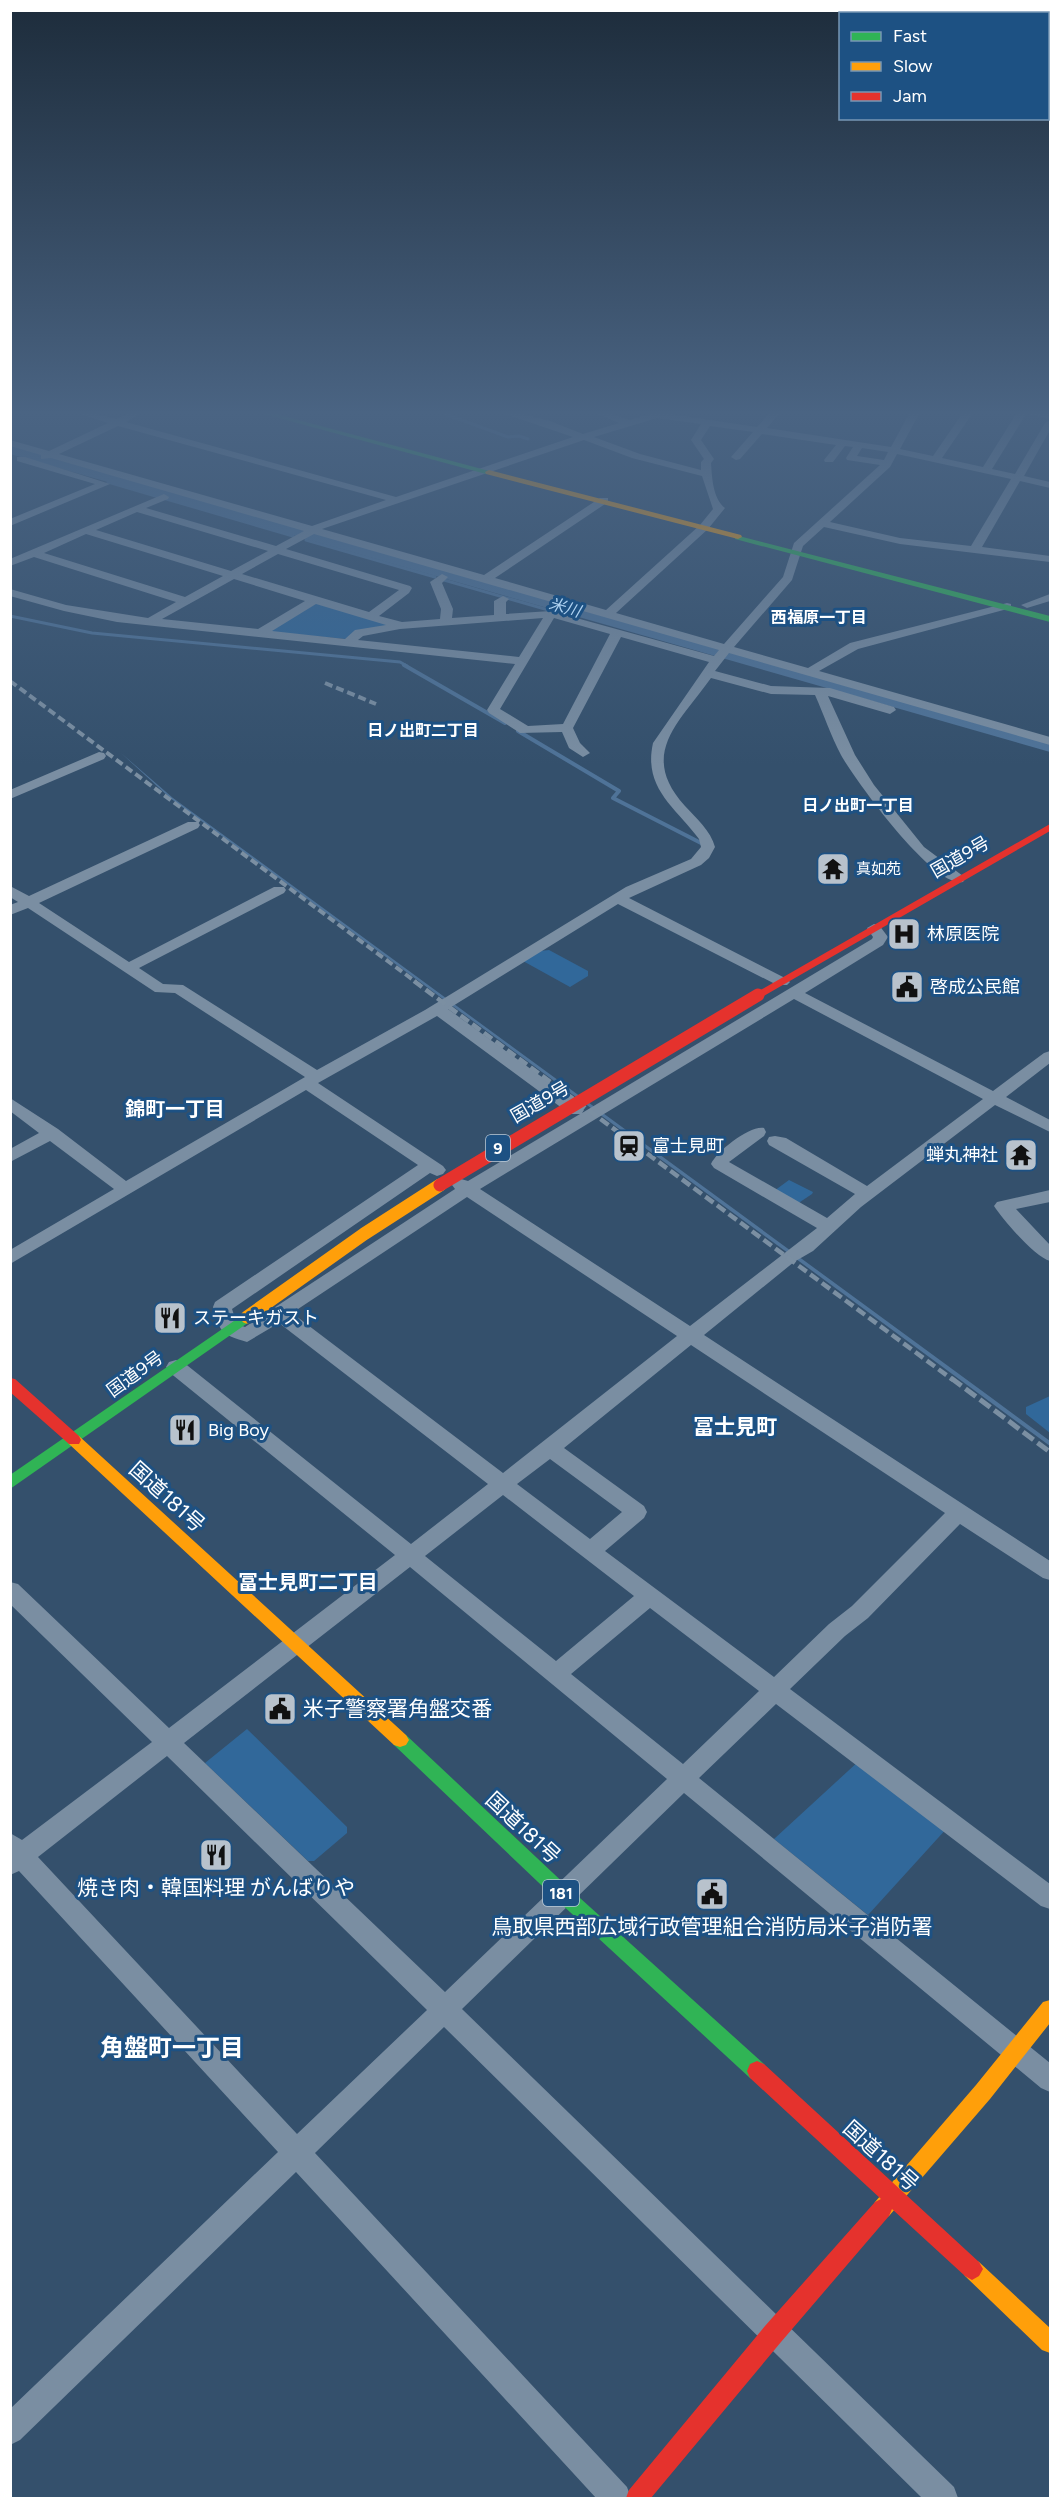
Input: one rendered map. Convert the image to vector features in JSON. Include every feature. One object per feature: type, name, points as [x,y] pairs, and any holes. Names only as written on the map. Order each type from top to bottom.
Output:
[{"type":"main road","points":[[733,531],[1050,619]]},
{"type":"main road","points":[[796,548],[1050,611]]},
{"type":"main road","name":"国道9号","points":[[874,928],[1050,826]]},
{"type":"main road","points":[[1034,836],[1050,841]]},
{"type":"main road","name":"国道9号","points":[[10,1483],[364,1234],[473,1163],[758,995],[787,988]]},
{"type":"main road","name":"国道181号","points":[[10,1383],[297,1643],[564,1895],[1050,2342]]},
{"type":"main road","points":[[637,2499],[773,2333],[895,2197],[1017,2052],[1050,2009]]},
{"type":"street","points":[[10,563],[87,531]]},
{"type":"street","points":[[87,531],[401,626]]},
{"type":"street","points":[[212,531],[406,588],[370,617]]},
{"type":"street","points":[[302,531],[608,615],[722,654]]},
{"type":"street","points":[[148,622],[313,531]]},
{"type":"street","points":[[485,580],[559,531]]},
{"type":"street","points":[[608,615],[698,531]]},
{"type":"street","points":[[10,1258],[445,1003],[631,890],[696,862],[707,850],[706,839],[658,780],[654,760],[659,743],[707,673],[788,578],[796,548],[813,531]]},
{"type":"street","points":[[856,531],[900,541],[1050,559]]},
{"type":"street","points":[[974,551],[986,531]]},
{"type":"street","points":[[34,553],[185,601]]},
{"type":"street","points":[[442,577],[436,582],[447,609],[446,624]]},
{"type":"street","points":[[10,592],[82,612],[148,622],[523,661]]},
{"type":"street","points":[[1027,605],[1050,597]]},
{"type":"street","points":[[10,605],[25,598]]},
{"type":"street","points":[[500,618],[500,601],[503,598]]},
{"type":"street","points":[[259,633],[315,600]]},
{"type":"street","points":[[809,672],[854,646],[1007,606]]},
{"type":"street","points":[[551,614],[493,711],[525,730],[567,728]]},
{"type":"street","points":[[347,643],[359,633],[401,626],[551,614],[618,633],[809,672],[865,695],[946,717],[1050,741]]},
{"type":"street","points":[[567,728],[618,633]]},
{"type":"street","points":[[707,673],[771,690],[819,690],[865,695],[890,710]]},
{"type":"street","points":[[819,690],[848,755],[869,787],[919,850],[958,879]]},
{"type":"street","points":[[567,728],[574,744],[584,753]]},
{"type":"street","points":[[10,795],[99,756]]},
{"type":"street","points":[[10,911],[193,825]]},
{"type":"street","points":[[10,890],[130,967],[160,989],[178,988],[312,1080],[429,1166],[468,1189],[1050,1572]]},
{"type":"street","points":[[130,967],[279,890]]},
{"type":"street","points":[[618,898],[1050,1127]]},
{"type":"street","points":[[429,1166],[222,1307],[230,1328],[247,1335],[468,1189],[586,1118],[787,988],[878,942],[881,937],[874,928]]},
{"type":"street","points":[[445,1003],[586,1118]]},
{"type":"street","points":[[616,2499],[296,2153],[14,1854],[166,1743],[411,1556],[788,1258],[809,1246],[835,1219],[1049,1060]]},
{"type":"street","points":[[10,1103],[125,1189]]},
{"type":"street","points":[[758,1132],[722,1159],[720,1164],[829,1227]]},
{"type":"street","points":[[10,1157],[52,1133]]},
{"type":"street","points":[[775,1141],[868,1194]]},
{"type":"street","points":[[1050,1196],[1003,1206],[1050,1255]]},
{"type":"street","points":[[279,1313],[1050,1898]]},
{"type":"street","points":[[176,1367],[556,1674],[1050,2079]]},
{"type":"street","points":[[550,1448],[637,1512],[590,1551]]},
{"type":"street","points":[[10,2430],[775,1689],[837,1630],[860,1612],[959,1512]]},
{"type":"street","points":[[10,1590],[444,2009],[943,2499]]},
{"type":"street","points":[[556,1674],[650,1595]]},
{"type":"shaded area","points":[[317,603],[387,624],[386,627],[347,639],[268,632]]},
{"type":"shaded area","points":[[121,753],[173,798],[1050,1441],[1050,1446],[170,798]]},
{"type":"shaded area","points":[[549,950],[588,971],[588,976],[570,987],[523,961],[540,951]]},
{"type":"shaded area","points":[[789,1180],[813,1192],[812,1194],[797,1204],[774,1191]]},
{"type":"shaded area","points":[[1050,1396],[1050,1433],[1026,1414],[1026,1407]]},
{"type":"shaded area","points":[[247,1729],[347,1827],[347,1833],[314,1861],[308,1861],[205,1763]]},
{"type":"shaded area","points":[[860,1760],[948,1827],[868,1915],[774,1839]]},
{"type":"waterway","points":[[276,531],[293,536]]},
{"type":"waterway","name":"米川","points":[[297,531],[1050,746]]},
{"type":"waterway","points":[[306,540],[435,577]]},
{"type":"waterway","points":[[444,580],[552,611]]},
{"type":"waterway","points":[[10,616],[92,633],[400,662],[407,666]]},
{"type":"waterway","points":[[404,665],[505,723]]},
{"type":"waterway","points":[[518,731],[619,791],[613,798],[701,843]]},
{"type":"railway","points":[[10,681],[416,982]]},
{"type":"railway","points":[[325,683],[376,704]]},
{"type":"railway","points":[[414,981],[953,1380]]},
{"type":"railway","points":[[951,1378],[1050,1452]]},
{"type":"traffic: fast","points":[[738,537],[1050,619]]},
{"type":"traffic: fast","points":[[10,1483],[247,1317]]},
{"type":"traffic: fast","points":[[400,1740],[564,1895],[757,2071]]},
{"type":"traffic: slow","points":[[715,531],[738,537]]},
{"type":"traffic: slow","points":[[247,1317],[364,1234],[440,1185]]},
{"type":"traffic: slow","points":[[74,1440],[400,1740]]},
{"type":"traffic: slow","points":[[882,2209],[983,2092],[1050,2009]]},
{"type":"traffic: slow","points":[[972,2269],[1050,2342]]},
{"type":"traffic: jam","points":[[758,995],[1050,827]]},
{"type":"traffic: jam","points":[[440,1185],[758,995]]},
{"type":"traffic: jam","points":[[10,1383],[74,1440]]},
{"type":"traffic: jam","points":[[757,2071],[972,2269]]},
{"type":"traffic: jam","points":[[637,2498],[773,2334],[882,2209]]},
{"type":"place","name":"真如苑","points":[[833,869]]},
{"type":"place","name":"林原医院","points":[[904,934]]},
{"type":"place","name":"啓成公民館","points":[[907,987]]},
{"type":"place","name":"富士見町","points":[[629,1146]]},
{"type":"place","name":"蝉丸神社","points":[[1021,1155]]},
{"type":"place","name":"ステーキガスト","points":[[170,1318]]},
{"type":"place","name":"Big Boy","points":[[185,1430]]},
{"type":"place","name":"米子警察署角盤交番","points":[[280,1709]]},
{"type":"place","name":"焼き肉・韓国料理 がんばりや","points":[[216,1855]]},
{"type":"place","name":"鳥取県西部広域行政管理組合消防局米子消防署","points":[[712,1894]]},
{"type":"district","name":"西福原一丁目","points":[[819,617]]},
{"type":"district","name":"日ノ出町二丁目","points":[[423,730]]},
{"type":"district","name":"日ノ出町一丁目","points":[[858,805]]},
{"type":"district","name":"錦町一丁目","points":[[175,1109]]},
{"type":"district","name":"冨士見町","points":[[735,1427]]},
{"type":"district","name":"冨士見町二丁目","points":[[308,1582]]},
{"type":"district","name":"角盤町一丁目","points":[[172,2048]]}]
